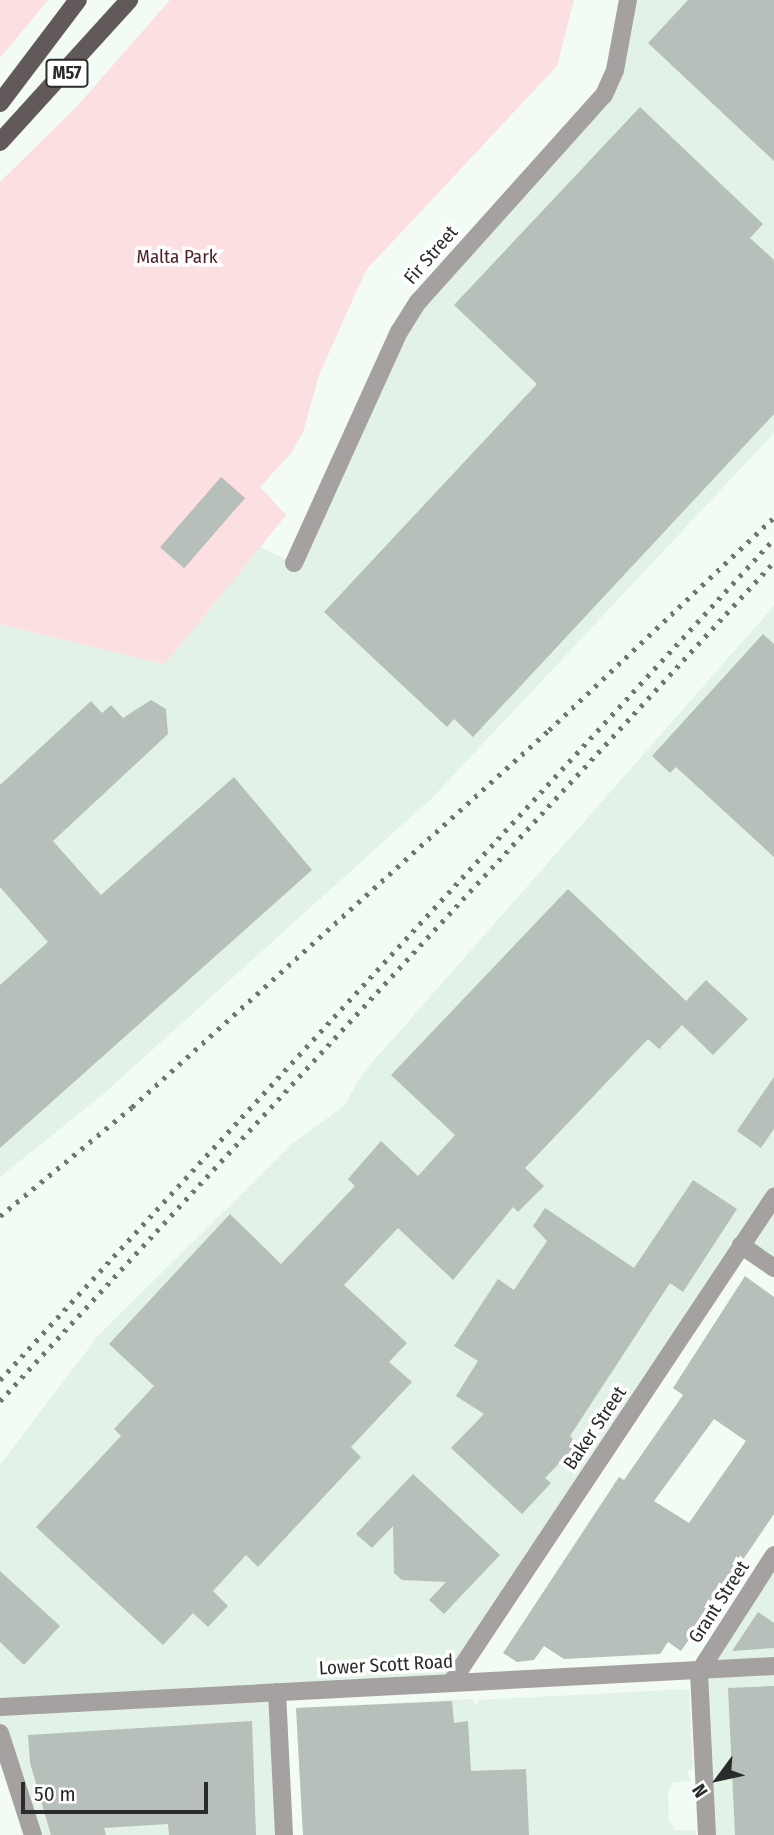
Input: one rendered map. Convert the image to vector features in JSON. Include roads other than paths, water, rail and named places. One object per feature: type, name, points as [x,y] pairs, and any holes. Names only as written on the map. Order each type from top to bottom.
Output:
[{"type":"main road","name":"M57","points":[[0,103],[78,0]]},
{"type":"main road","name":"M57","points":[[0,142],[129,0]]},
{"type":"street","name":"Fir Street","points":[[293,563],[399,332],[418,302],[604,95],[615,70],[628,0]]},
{"type":"street","name":"Baker Street","points":[[451,1682],[774,1197]]},
{"type":"street","points":[[741,1245],[774,1268]]},
{"type":"street","name":"Grant Street","points":[[699,1672],[774,1555]]},
{"type":"street","name":"Lower Scott Road","points":[[0,1707],[774,1666]]},
{"type":"street","points":[[699,1672],[707,1835]]},
{"type":"street","points":[[277,1692],[284,1835]]},
{"type":"street","points":[[0,1732],[33,1835]]},
{"type":"railway","points":[[0,1216],[132,1107],[549,730],[774,517]]},
{"type":"railway","points":[[0,1380],[774,539]]},
{"type":"railway","points":[[0,1401],[774,562]]},
{"type":"park label","name":"Malta Park","points":[[177,257]]}]
